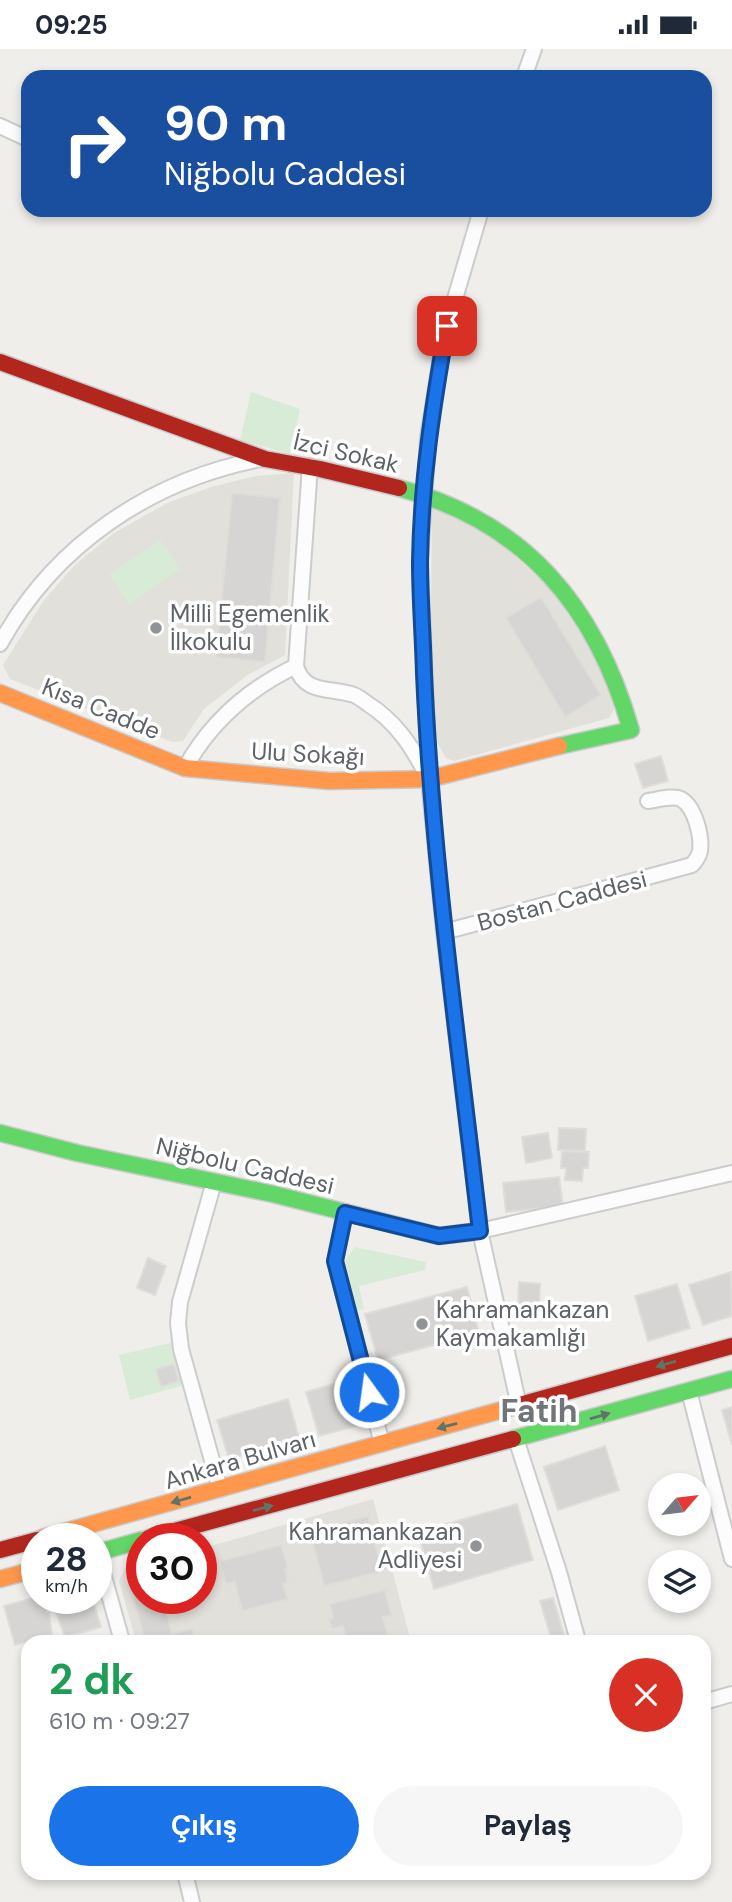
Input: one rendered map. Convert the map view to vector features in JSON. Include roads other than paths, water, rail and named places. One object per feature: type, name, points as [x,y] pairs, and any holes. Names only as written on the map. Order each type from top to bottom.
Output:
[{"type":"street","points":[[526,70],[534,49]]},
{"type":"street","points":[[0,126],[21,136]]},
{"type":"street","points":[[479,217],[447,326],[428,438],[420,562],[429,779],[444,932],[480,1231],[519,1406]]},
{"type":"street","name":"İzci Sokak","points":[[0,362],[265,459],[310,466],[423,495],[471,515],[534,559],[569,597],[597,638],[618,683],[631,730]]},
{"type":"street","points":[[0,644],[18,614],[52,572],[91,535],[113,519],[186,480],[238,464],[265,459]]},
{"type":"street","points":[[310,466],[296,666],[309,685],[354,695],[383,714],[406,739],[429,779]]},
{"type":"street","points":[[185,768],[198,745],[226,712],[259,686],[296,666]]},
{"type":"street","name":"Kısa Cadde","points":[[0,693],[185,768]]},
{"type":"street","name":"Ulu Sokağı","points":[[185,768],[329,781],[429,779],[552,747],[631,730]]},
{"type":"street","name":"Bostan Caddesi","points":[[444,932],[692,865],[700,853],[699,833],[694,818],[682,800],[675,798],[648,801]]},
{"type":"street","name":"Niğbolu Caddesi","points":[[0,1133],[439,1236],[480,1231]]},
{"type":"street","points":[[480,1231],[732,1173]]},
{"type":"street","points":[[214,1182],[180,1302],[178,1323],[181,1349],[220,1489]]},
{"type":"street","points":[[345,1213],[335,1261],[382,1444]]},
{"type":"street","name":"Ankara Bulvarı","points":[[96,1523],[732,1346]]},
{"type":"street","name":"Ankara Bulvarı","points":[[205,1523],[732,1379]]},
{"type":"street","points":[[689,1391],[732,1559]]},
{"type":"street","points":[[516,1439],[577,1635]]},
{"type":"street","points":[[0,1550],[21,1544]]},
{"type":"street","points":[[0,1579],[21,1573]]},
{"type":"street","points":[[112,1606],[120,1635]]},
{"type":"street","points":[[711,1700],[732,1694]]},
{"type":"street","points":[[187,1880],[192,1902]]},
{"type":"place","name":"Milli Egemenlik İlkokulu","points":[[156,628]]},
{"type":"place","name":"Kahramankazan Kaymakamlığı","points":[[422,1324]]},
{"type":"place","name":"Kahramankazan Adliyesi","points":[[476,1546]]},
{"type":"district","name":"Fatih","points":[[539,1411]]}]
